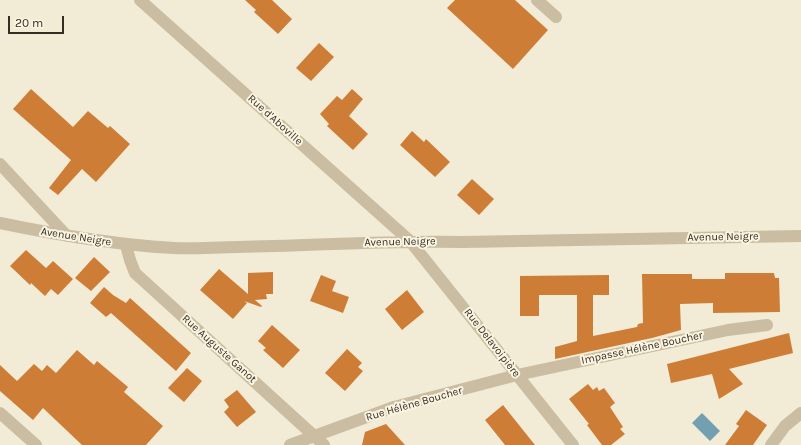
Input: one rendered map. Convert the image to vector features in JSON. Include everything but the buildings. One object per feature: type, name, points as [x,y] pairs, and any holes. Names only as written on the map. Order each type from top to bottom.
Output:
[{"type":"street","name":"Rue d'Aboville","points":[[140,0],[410,241]]},
{"type":"street","points":[[537,0],[556,17]]},
{"type":"street","points":[[0,164],[66,236]]},
{"type":"street","name":"Avenue Neigre","points":[[0,224],[126,245],[176,248],[293,246],[410,241],[463,242],[801,236]]},
{"type":"street","name":"Rue Delavoipière","points":[[410,241],[573,445]]},
{"type":"street","name":"Rue Auguste Ganot","points":[[126,245],[135,273],[324,445]]},
{"type":"street","name":"Impasse Hélène Boucher","points":[[517,375],[728,330],[767,325]]},
{"type":"street","name":"Rue Hélène Boucher","points":[[290,445],[394,407],[517,375]]},
{"type":"street","points":[[0,413],[36,445]]},
{"type":"street","points":[[772,445],[785,426],[801,413]]},
{"type":"water","points":[[702,413],[720,431],[710,441],[692,423]]}]
